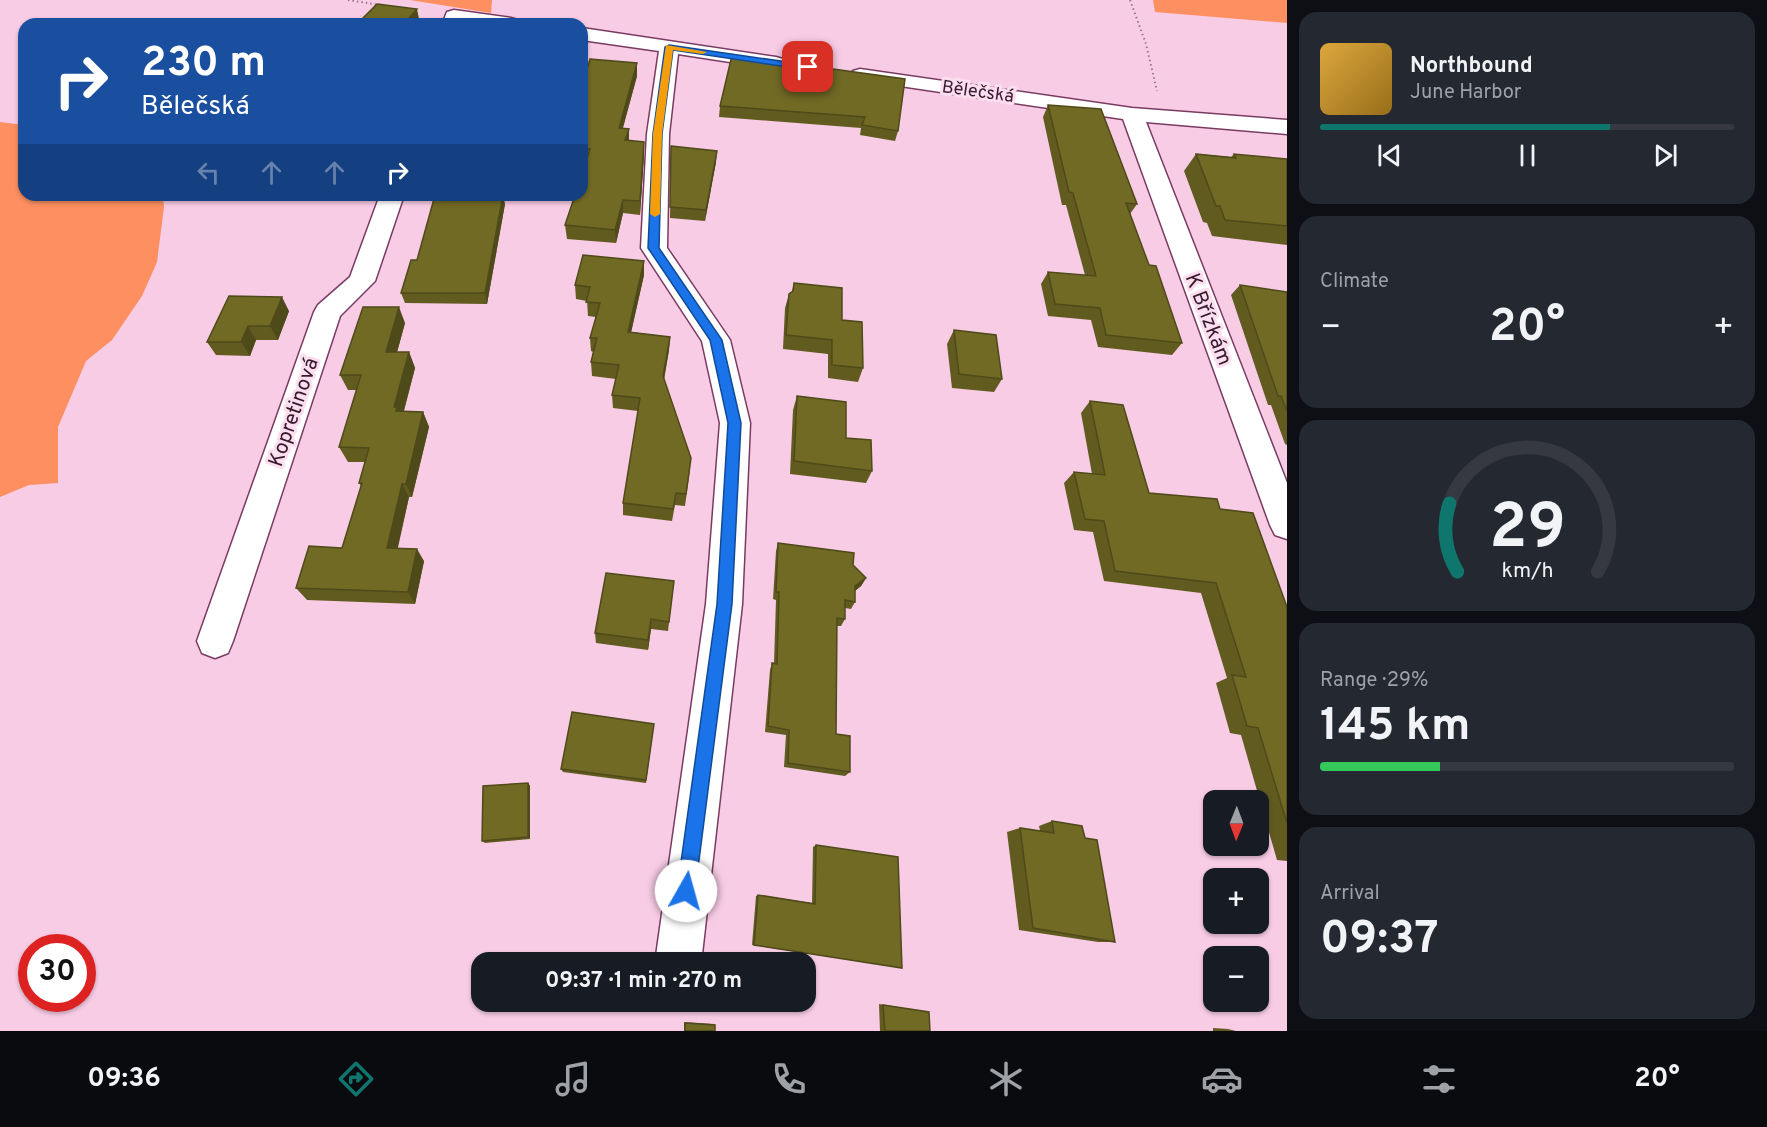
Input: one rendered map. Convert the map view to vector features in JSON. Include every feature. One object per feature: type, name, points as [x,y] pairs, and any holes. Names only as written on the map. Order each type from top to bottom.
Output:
[{"type":"street","points":[[453,18],[454,16],[468,18]]},
{"type":"street","points":[[588,35],[800,66]]},
{"type":"street","points":[[669,47],[657,134],[654,248],[716,340],[735,423],[724,604],[679,952]]},
{"type":"street","name":"Bělečská","points":[[835,71],[1132,114],[1287,127]]},
{"type":"street","name":"K Břízkám","points":[[1132,114],[1287,525]]},
{"type":"street","name":"Kopretinová","points":[[215,641],[328,312],[362,281],[390,201]]},
{"type":"path","points":[[348,0],[383,5]]},
{"type":"path","points":[[1130,0],[1146,44],[1165,116]]},
{"type":"shaded area","points":[[410,0],[492,0],[491,13]]},
{"type":"shaded area","points":[[1153,0],[1287,0],[1287,23],[1155,12]]},
{"type":"shaded area","points":[[0,122],[18,124],[18,201],[164,201],[164,207],[157,262],[142,296],[112,340],[86,361],[58,427],[58,483],[29,485],[0,497]]},
{"type":"building","points":[[377,4],[417,9],[409,18],[363,18]]},
{"type":"building","points":[[732,55],[905,79],[898,131],[862,125],[865,117],[720,106]]},
{"type":"building","points":[[590,59],[637,63],[619,128],[629,129],[625,140],[644,142],[640,201],[623,200],[615,230],[565,225],[573,201],[588,201],[590,149],[588,149],[588,66]]},
{"type":"building","points":[[1048,105],[1101,109],[1137,204],[1126,203],[1149,265],[1156,266],[1182,343],[1106,335],[1100,308],[1055,304],[1048,272],[1096,276],[1073,193],[1069,192]]},
{"type":"building","points":[[671,146],[717,151],[706,210],[670,207]]},
{"type":"building","points":[[1196,154],[1236,158],[1234,154],[1287,159],[1287,226],[1225,220],[1220,206],[1216,206]]},
{"type":"building","points":[[433,201],[502,201],[485,293],[401,293],[411,260],[417,260]]},
{"type":"building","points":[[583,255],[644,261],[628,332],[670,337],[663,376],[691,458],[686,494],[676,493],[673,509],[623,503],[640,398],[612,395],[619,365],[591,362],[597,338],[590,338],[600,303],[586,302],[590,287],[575,285]]},
{"type":"building","points":[[794,283],[842,288],[842,320],[862,322],[863,368],[832,365],[832,340],[786,335],[789,294],[793,291]]},
{"type":"building","points":[[1240,285],[1287,292],[1287,411],[1281,396],[1278,396]]},
{"type":"building","points":[[229,296],[282,297],[270,326],[248,326],[241,342],[207,342]]},
{"type":"building","points":[[363,307],[399,307],[386,352],[409,352],[394,407],[397,407],[396,411],[423,412],[406,484],[402,484],[387,548],[417,549],[408,592],[296,588],[309,546],[342,548],[362,483],[359,483],[369,448],[339,447],[361,375],[340,375]]},
{"type":"building","points":[[954,330],[996,335],[1002,379],[959,374]]},
{"type":"building","points":[[797,396],[846,402],[846,438],[871,440],[872,471],[794,461]]},
{"type":"building","points":[[1090,401],[1123,405],[1149,493],[1217,499],[1220,509],[1253,513],[1287,607],[1287,823],[1258,728],[1247,726],[1232,675],[1246,677],[1216,583],[1115,571],[1104,521],[1085,519],[1074,472],[1105,475]]},
{"type":"building","points":[[778,543],[854,553],[853,565],[866,578],[855,586],[855,602],[845,600],[845,619],[837,618],[836,734],[850,736],[850,772],[788,763],[789,730],[768,726],[772,663],[777,664]]},
{"type":"building","points":[[606,573],[674,581],[669,622],[651,619],[648,640],[595,633]]},
{"type":"building","points":[[572,712],[654,724],[646,780],[561,769]]},
{"type":"building","points":[[528,783],[528,837],[482,841],[483,786]]},
{"type":"building","points":[[1052,821],[1082,826],[1085,838],[1097,840],[1115,942],[1033,928],[1020,828],[1054,833]]},
{"type":"building","points":[[816,845],[898,857],[902,968],[816,955],[816,952],[799,952],[754,945],[758,895],[815,904]]},
{"type":"building","points":[[883,1005],[929,1012],[930,1031],[885,1031]]},
{"type":"building","points":[[685,1023],[715,1025],[715,1031],[685,1031]]},
{"type":"slow traffic","points":[[655,214],[657,134],[669,47],[703,52]]},
{"type":"route","points":[[686,891],[724,604],[735,423],[716,340],[654,248],[657,134],[669,47],[808,67]]}]
